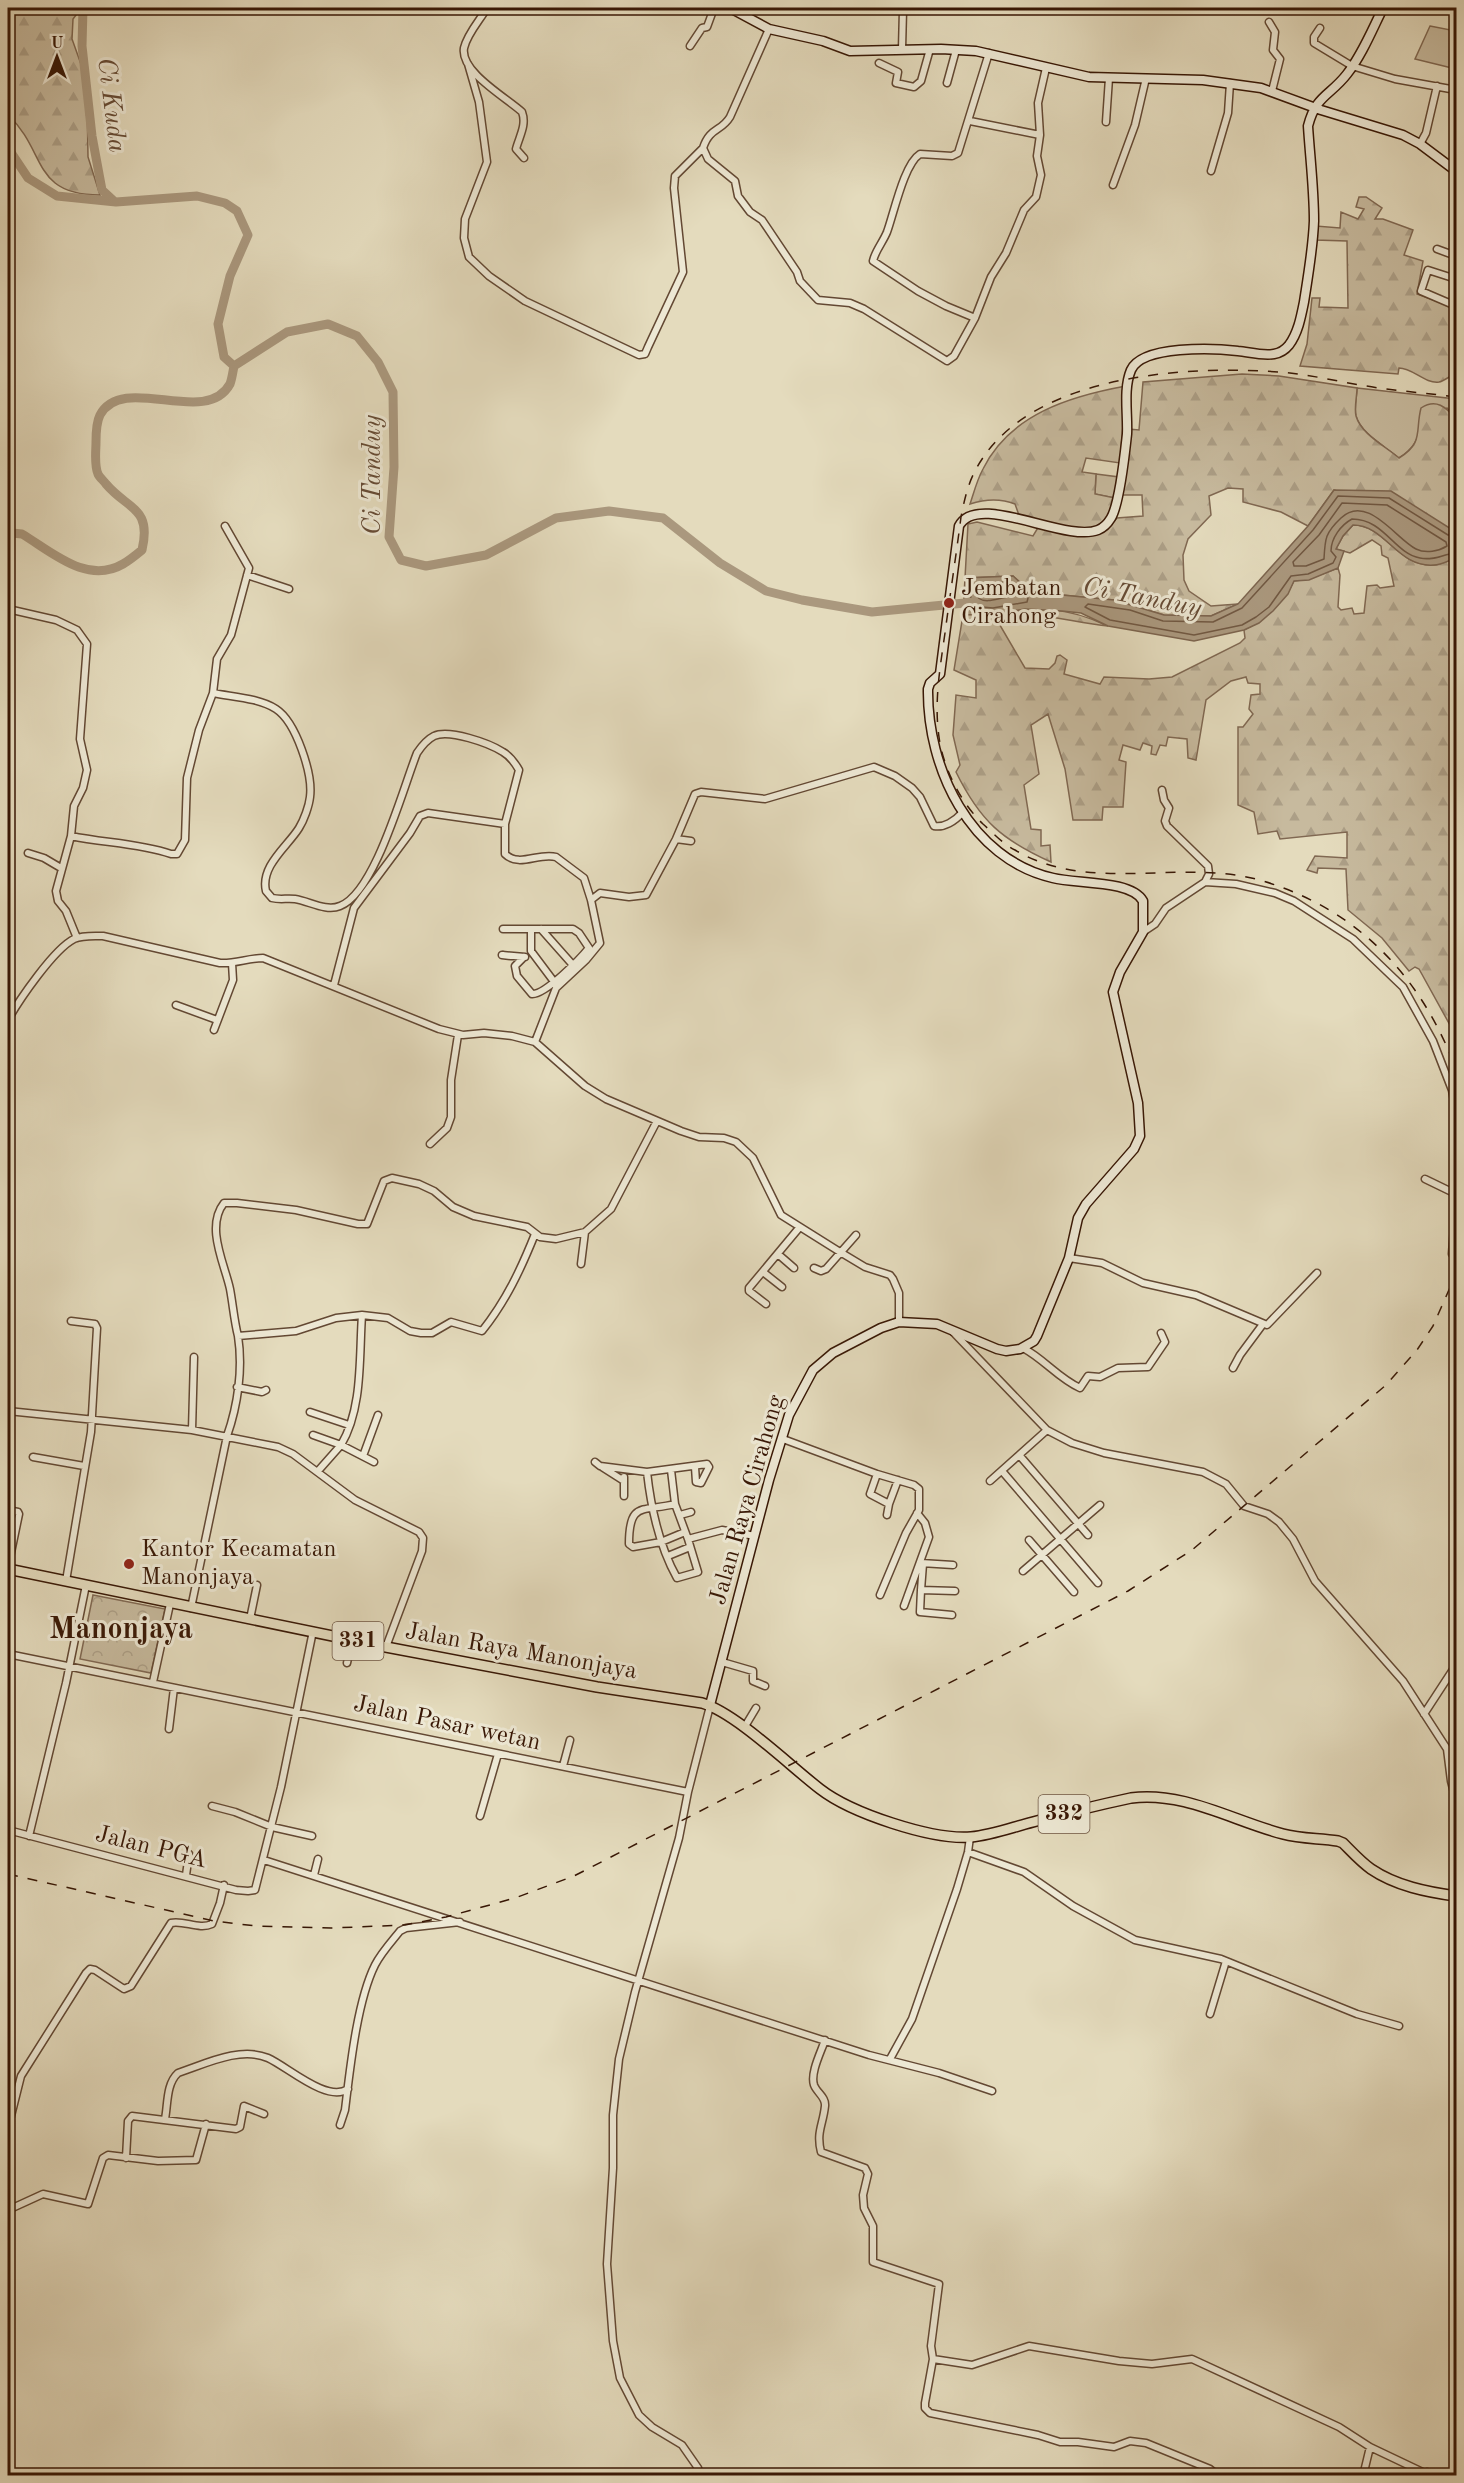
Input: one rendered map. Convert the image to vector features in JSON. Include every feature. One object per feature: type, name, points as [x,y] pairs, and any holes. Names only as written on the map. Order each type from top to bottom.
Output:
[{"type":"main road","name":"Jalan Raya Manonjaya","points":[[8,1568],[170,1604],[386,1647],[597,1687],[710,1705]]},
{"type":"main road","name":"332","points":[[710,1705],[744,1728],[820,1789],[854,1810],[921,1830],[970,1837],[1131,1798],[1146,1796],[1175,1799],[1286,1835],[1338,1841],[1383,1876],[1456,1896]]},
{"type":"street","points":[[487,8],[465,46],[464,56],[479,78],[522,112],[523,128],[516,149],[524,159]]},
{"type":"street","points":[[690,46],[702,28],[707,27],[714,8]]},
{"type":"street","points":[[1143,932],[1143,901],[1135,892],[1124,886],[1083,884],[1050,878],[1014,861],[987,842],[962,813],[944,778],[932,741],[928,689],[930,682],[939,674],[960,526],[969,516],[991,513],[1061,530],[1098,530],[1112,517],[1116,503],[1125,447],[1128,380],[1136,362],[1150,355],[1188,350],[1215,349],[1271,355],[1284,350],[1290,344],[1301,316],[1312,240],[1312,175],[1308,126],[1314,107],[1352,66],[1383,8]]},
{"type":"street","points":[[735,9],[769,29],[824,41],[850,51],[930,49],[989,53],[1046,68],[1109,78],[1230,83],[1272,91],[1402,135],[1420,144],[1456,171]]},
{"type":"street","points":[[902,50],[903,10]]},
{"type":"street","points":[[1269,22],[1275,32],[1273,50],[1280,59],[1272,91]]},
{"type":"street","points":[[1320,28],[1314,37],[1314,43],[1352,66],[1395,79],[1456,90]]},
{"type":"street","points":[[468,64],[478,102],[487,162],[465,219],[464,238],[469,257],[489,276],[525,301],[639,355],[645,354],[683,272],[674,188],[675,176],[703,148],[707,136],[723,126],[730,117],[769,29]]},
{"type":"street","points":[[879,63],[898,72],[896,83],[912,88],[921,81],[930,49]]},
{"type":"street","points":[[947,83],[956,50]]},
{"type":"street","points":[[975,318],[918,291],[873,261],[887,233],[901,185],[915,158],[920,154],[956,155],[961,149],[989,53]]},
{"type":"street","points":[[703,148],[708,159],[735,181],[738,196],[750,212],[762,220],[792,264],[800,281],[818,300],[850,303],[864,309],[948,361],[954,356],[975,318],[991,277],[1006,253],[1024,210],[1036,197],[1040,183],[1037,156],[1040,135],[1038,103],[1046,68]]},
{"type":"street","points":[[1106,122],[1109,78]]},
{"type":"street","points":[[1113,184],[1136,125],[1146,78]]},
{"type":"street","points":[[1211,171],[1228,113],[1230,83]]},
{"type":"street","points":[[1420,144],[1426,133],[1437,86]]},
{"type":"street","points":[[970,121],[1040,135]]},
{"type":"street","points":[[1437,249],[1456,256]]},
{"type":"street","points":[[1456,279],[1428,270],[1421,291],[1456,306]]},
{"type":"street","points":[[71,836],[125,843],[177,854],[185,840],[187,778],[199,730],[213,693],[217,659],[231,635],[248,575],[247,563],[225,526]]},
{"type":"street","points":[[248,575],[289,589]]},
{"type":"street","points":[[8,609],[56,620],[77,630],[87,644],[80,739],[87,770],[83,788],[74,806],[71,836],[56,891],[58,901],[66,911],[76,938]]},
{"type":"street","points":[[213,693],[262,703],[278,711],[304,753],[310,790],[309,803],[300,827],[275,858],[265,881],[266,891],[276,899],[293,898],[330,908],[340,906],[350,900],[358,891],[380,853],[417,753],[428,740],[443,734],[462,736],[502,752],[513,760],[519,770],[505,824],[506,856],[520,860],[556,857],[584,878],[600,943],[586,960],[540,994],[532,994],[515,973],[515,966],[524,957]]},
{"type":"street","points":[[591,900],[600,893],[629,897],[646,896],[676,839],[689,804],[698,792],[765,799],[873,767],[895,776],[912,788],[920,797],[933,826],[941,826],[955,820],[962,813]]},
{"type":"street","points":[[1161,1333],[1165,1342],[1148,1367],[1118,1368],[1100,1377],[1087,1377],[1080,1388],[1057,1374],[1040,1357],[1023,1348],[1034,1341],[1037,1336],[1069,1258],[1075,1225],[1082,1211],[1134,1149],[1140,1136],[1138,1103],[1113,992],[1120,972],[1143,932],[1155,924],[1166,908],[1205,882],[1209,874],[1208,866],[1167,826],[1165,820],[1169,808],[1162,790]]},
{"type":"street","points":[[334,985],[354,908],[420,816],[428,813],[505,824]]},
{"type":"street","points":[[676,839],[691,841]]},
{"type":"street","points":[[28,853],[30,856],[44,858],[61,867]]},
{"type":"street","points":[[1205,882],[1236,884],[1287,897],[1353,939],[1391,974],[1411,1000],[1433,1041],[1452,1090],[1456,1112]]},
{"type":"street","points":[[350,900],[354,908]]},
{"type":"street","points":[[503,929],[570,928],[579,933],[589,949],[555,984],[535,1042]]},
{"type":"street","points":[[531,929],[531,951],[534,958],[555,984]]},
{"type":"street","points":[[542,929],[572,964]]},
{"type":"street","points":[[8,1020],[10,1011],[66,945],[76,938],[112,937],[186,956],[232,963],[263,958],[458,1035],[496,1034],[535,1042],[594,1093],[699,1137],[724,1138],[736,1142],[753,1158],[781,1215],[865,1267],[890,1275],[894,1279],[899,1293],[899,1322]]},
{"type":"street","points":[[511,956],[502,955],[534,958]]},
{"type":"street","points":[[214,1030],[233,980],[232,963]]},
{"type":"street","points":[[176,1005],[217,1020]]},
{"type":"street","points":[[430,1144],[447,1128],[451,1117],[451,1080],[458,1035]]},
{"type":"street","points":[[191,1608],[227,1436],[232,1423],[241,1356],[230,1288],[218,1248],[219,1215],[224,1203],[279,1207],[367,1224],[384,1181],[392,1178],[419,1184],[435,1191],[453,1207],[474,1216],[526,1227],[534,1234],[549,1240],[585,1232],[611,1209],[657,1121]]},
{"type":"street","points":[[1425,1179],[1456,1194]]},
{"type":"street","points":[[1452,1254],[1456,1201]]},
{"type":"street","points":[[766,1304],[748,1290],[799,1228]]},
{"type":"street","points":[[581,1264],[585,1232]]},
{"type":"street","points":[[238,1336],[296,1332],[336,1318],[362,1315],[388,1318],[410,1331],[421,1333],[432,1333],[451,1322],[463,1324],[475,1331],[482,1331],[505,1299],[520,1272],[534,1234]]},
{"type":"street","points":[[814,1268],[823,1270],[856,1235]]},
{"type":"street","points":[[779,1255],[794,1268]]},
{"type":"street","points":[[1069,1258],[1102,1263],[1143,1283],[1196,1295],[1267,1325],[1317,1273]]},
{"type":"street","points":[[763,1272],[782,1287]]},
{"type":"street","points":[[318,1472],[341,1445],[356,1405],[362,1315]]},
{"type":"street","points":[[66,1581],[92,1420],[97,1327],[71,1321]]},
{"type":"street","name":"Jalan Raya Cirahong","points":[[710,1705],[769,1480],[798,1396],[813,1370],[834,1353],[881,1328],[899,1322],[937,1324],[997,1349],[1023,1348]]},
{"type":"street","points":[[1233,1368],[1263,1324]]},
{"type":"street","points":[[950,1329],[1047,1430],[1072,1443],[1104,1454],[1203,1472],[1226,1484],[1244,1506],[1268,1514],[1279,1522],[1293,1539],[1315,1581],[1403,1681],[1447,1749],[1456,1800]]},
{"type":"street","points":[[192,1430],[194,1356]]},
{"type":"street","points":[[237,1387],[262,1392],[266,1390]]},
{"type":"street","points":[[8,1411],[192,1430],[278,1447],[292,1454],[355,1500],[419,1532],[423,1538],[422,1551],[386,1647]]},
{"type":"street","points":[[310,1412],[349,1425]]},
{"type":"street","points":[[363,1456],[378,1415]]},
{"type":"street","points":[[990,1481],[1047,1430]]},
{"type":"street","points":[[313,1435],[341,1445],[374,1462]]},
{"type":"street","points":[[783,1439],[920,1489],[917,1513],[906,1533],[880,1595]]},
{"type":"street","points":[[1020,1456],[1088,1535]]},
{"type":"street","points":[[33,1457],[84,1466]]},
{"type":"street","points":[[624,1480],[598,1464],[646,1472],[695,1467]]},
{"type":"street","points":[[624,1496],[625,1470]]},
{"type":"street","points":[[646,1472],[651,1509],[661,1542],[677,1578],[698,1572],[675,1503],[671,1470]]},
{"type":"street","points":[[1002,1471],[1098,1583]]},
{"type":"street","points":[[877,1474],[870,1494],[889,1504]]},
{"type":"street","points":[[886,1515],[898,1480]]},
{"type":"street","points":[[675,1503],[651,1509],[644,1508],[634,1513],[629,1544],[633,1547],[722,1530],[754,1536]]},
{"type":"street","points":[[1023,1571],[1100,1505]]},
{"type":"street","points":[[8,1510],[19,1514],[8,1568]]},
{"type":"street","points":[[680,1515],[691,1512]]},
{"type":"street","points":[[904,1606],[922,1563],[930,1536],[925,1522],[917,1513]]},
{"type":"street","points":[[1029,1540],[1074,1592]]},
{"type":"street","points":[[668,1556],[690,1547]]},
{"type":"street","points":[[922,1563],[953,1565]]},
{"type":"street","points":[[922,1563],[920,1612],[952,1615]]},
{"type":"street","points":[[29,1836],[86,1585]]},
{"type":"street","points":[[250,1619],[257,1585]]},
{"type":"street","points":[[921,1590],[955,1590]]},
{"type":"street","points":[[153,1682],[170,1604]]},
{"type":"street","points":[[313,1632],[264,1860],[869,2055],[890,2059],[992,2091]]},
{"type":"street","points":[[346,1663],[352,1639]]},
{"type":"street","name":"Jalan Pasar wetan","points":[[8,1654],[688,1792]]},
{"type":"street","points":[[722,1662],[753,1671],[753,1681],[765,1686]]},
{"type":"street","points":[[1424,1714],[1456,1665]]},
{"type":"street","points":[[169,1729],[174,1688]]},
{"type":"street","points":[[701,2475],[682,2445],[652,2427],[639,2415],[620,2378],[613,2341],[607,2248],[613,2168],[613,2115],[619,2059],[679,1838],[710,1705]]},
{"type":"street","points":[[744,1728],[756,1708]]},
{"type":"street","points":[[563,1767],[570,1740]]},
{"type":"street","points":[[480,1816],[498,1754]]},
{"type":"street","points":[[212,1806],[235,1812],[272,1827],[312,1836]]},
{"type":"street","name":"Jalan PGA","points":[[8,1830],[248,1891],[255,1890],[264,1860]]},
{"type":"street","points":[[890,2059],[912,2019],[968,1852],[970,1837]]},
{"type":"street","points":[[968,1852],[1024,1872],[1073,1906],[1135,1940],[1226,1961],[1357,2014],[1399,2025]]},
{"type":"street","points":[[186,1875],[189,1854]]},
{"type":"street","points":[[314,1875],[318,1858]]},
{"type":"street","points":[[8,2175],[9,2124],[21,2076],[86,1973],[95,1970],[124,1989],[131,1986],[171,1923],[177,1921],[202,1926],[212,1924],[224,1885]]},
{"type":"street","points":[[340,2125],[345,2110],[362,2010],[369,1979],[376,1963],[400,1931],[406,1928],[460,1922]]},
{"type":"street","points":[[1210,2014],[1226,1961]]},
{"type":"street","points":[[825,2040],[813,2080],[815,2087],[825,2099],[819,2127],[821,2152],[865,2168],[867,2174],[863,2195],[864,2208],[872,2219],[873,2262],[939,2284],[933,2327],[933,2359],[925,2408],[930,2413],[1038,2435],[1060,2442],[1114,2447],[1130,2441],[1146,2444],[1210,2469],[1219,2475]]},
{"type":"street","points":[[165,2119],[174,2076],[228,2056],[247,2054],[266,2057],[329,2092],[342,2093],[348,2089]]},
{"type":"street","points":[[126,2158],[130,2117],[165,2119],[238,2129],[245,2106],[264,2114]]},
{"type":"street","points":[[8,2210],[43,2194],[88,2204],[104,2157],[110,2154],[158,2161],[196,2160],[206,2124]]},
{"type":"street","points":[[933,2359],[972,2365],[1029,2346],[1119,2361],[1152,2364],[1192,2359],[1339,2427],[1370,2447],[1429,2474],[1440,2475]]},
{"type":"street","points":[[1363,2475],[1370,2447]]},
{"type":"green space","points":[[8,8],[86,8],[79,11],[73,19],[72,39],[82,67],[87,97],[88,157],[100,195],[78,193],[62,188],[51,179],[20,129],[8,115]]},
{"type":"green space","points":[[1430,26],[1456,31],[1456,69],[1415,59]]},
{"type":"green space","points":[[1359,197],[1366,197],[1382,208],[1375,219],[1383,219],[1413,230],[1404,255],[1423,261],[1417,294],[1456,308],[1456,374],[1434,382],[1409,370],[1399,368],[1398,374],[1300,366],[1307,344],[1312,298],[1320,298],[1319,307],[1348,308],[1347,241],[1315,240],[1316,226],[1340,228],[1341,212],[1358,219],[1364,209],[1356,207]]},
{"type":"green space","points":[[1242,374],[1279,376],[1357,388],[1355,413],[1359,422],[1368,434],[1399,458],[1415,442],[1421,408],[1431,404],[1440,405],[1456,419],[1456,529],[1451,530],[1334,490],[1308,526],[1281,512],[1243,502],[1243,489],[1228,488],[1209,496],[1211,515],[1188,539],[1183,555],[1184,580],[1189,591],[1211,606],[1238,604],[1211,616],[1164,615],[1114,600],[1031,592],[1013,576],[965,578],[968,524],[977,522],[1033,536],[1039,526],[1060,532],[1107,529],[1117,518],[1143,516],[1142,495],[1121,495],[1129,429],[1139,430],[1143,382]]},
{"type":"green space","points":[[1126,386],[1120,463],[1086,458],[1082,472],[1096,474],[1095,494],[1115,498],[1112,514],[1104,523],[1082,529],[1068,528],[1020,518],[1015,504],[1009,502],[992,500],[970,504],[981,473],[995,450],[1009,434],[1026,421],[1084,395]]},
{"type":"green space","points":[[1357,388],[1456,399],[1456,419],[1447,408],[1419,428],[1413,446],[1399,458],[1368,434],[1359,422],[1355,413]]},
{"type":"green space","points":[[1096,474],[1119,477],[1115,498],[1095,494]]},
{"type":"green space","points":[[1353,525],[1374,532],[1410,560],[1421,564],[1437,565],[1456,558],[1456,1036],[1419,969],[1415,967],[1409,971],[1382,938],[1348,910],[1346,869],[1318,868],[1317,873],[1307,870],[1315,856],[1347,858],[1347,832],[1280,839],[1277,831],[1258,834],[1254,812],[1238,805],[1238,727],[1243,727],[1253,714],[1249,709],[1251,695],[1260,694],[1260,684],[1248,683],[1246,677],[1231,681],[1206,700],[1196,760],[1188,758],[1187,739],[1168,737],[1166,746],[1160,745],[1156,755],[1151,754],[1152,746],[1143,743],[1140,750],[1123,745],[1119,760],[1126,762],[1123,807],[1103,807],[1102,820],[1073,820],[1065,769],[1048,714],[1031,725],[1039,774],[1024,785],[1031,829],[1041,830],[1041,846],[1050,845],[1051,862],[1019,846],[994,827],[974,804],[956,772],[960,765],[953,735],[956,695],[976,698],[976,680],[954,670],[963,615],[991,615],[1040,609],[1079,615],[1108,626],[1037,615],[994,615],[1025,668],[1049,669],[1060,655],[1067,660],[1064,674],[1100,684],[1104,677],[1149,679],[1172,677],[1240,643],[1245,638],[1244,630],[1273,610],[1294,581],[1309,579],[1338,568],[1340,575],[1338,607],[1341,610],[1352,608],[1354,614],[1364,613],[1367,586],[1377,585],[1380,588],[1394,586],[1388,558],[1382,555],[1381,546],[1372,540],[1350,553],[1336,549],[1343,536]]},
{"type":"green space","points":[[93,1595],[165,1609],[151,1673],[80,1659]]},
{"type":"water","points":[[1334,490],[1391,491],[1451,529],[1456,529],[1456,558],[1437,565],[1421,564],[1401,554],[1374,532],[1353,525],[1343,536],[1336,549],[1344,551],[1338,568],[1309,580],[1294,581],[1288,594],[1259,623],[1244,630],[1194,641],[1108,626],[1081,613],[1025,609],[994,614],[963,615],[965,578],[1013,576],[1031,592],[1114,600],[1164,615],[1211,616],[1238,604],[1308,526]]},
{"type":"waterway","name":"Ci Kuda","points":[[83,8],[82,46],[92,136],[102,190],[115,202]]},
{"type":"waterway","name":"Ci Tanduy","points":[[8,148],[28,178],[57,196],[116,202],[197,196],[225,203],[237,211],[248,235],[230,276],[218,324],[224,357],[234,366],[287,332],[328,324],[357,336],[378,362],[393,392],[394,467],[389,537],[401,560],[426,566],[486,555],[556,518],[609,511],[663,518],[720,563],[766,591],[802,600],[872,612],[975,602]]},
{"type":"waterway","points":[[8,536],[12,533],[22,534],[70,564],[96,571],[110,569],[133,557],[142,550],[144,525],[136,511],[114,493],[98,474],[96,435],[100,415],[111,403],[127,398],[184,402],[203,401],[218,396],[230,384],[234,366]]},
{"type":"railway","points":[[1456,397],[1377,388],[1290,373],[1207,371],[1161,374],[1114,382],[1070,395],[1031,413],[998,439],[974,473],[968,489],[961,517],[941,659],[937,711],[941,749],[954,784],[975,816],[1006,845],[1044,863],[1074,870],[1105,873],[1201,872],[1232,875],[1263,881],[1297,894],[1329,910],[1357,929],[1383,952],[1425,1005],[1456,1069]]},
{"type":"railway","points":[[8,1874],[214,1921],[256,1926],[331,1928],[405,1925],[446,1917],[515,1898],[574,1876],[1128,1591],[1192,1550],[1386,1385],[1417,1350],[1433,1326],[1452,1283],[1456,1264]]},
{"type":"place","name":"Jembatan Cirahong","points":[[949,603]]},
{"type":"place","name":"Kantor Kecamatan Manonjaya","points":[[129,1564]]},
{"type":"district","name":"Manonjaya","points":[[121,1630]]}]
